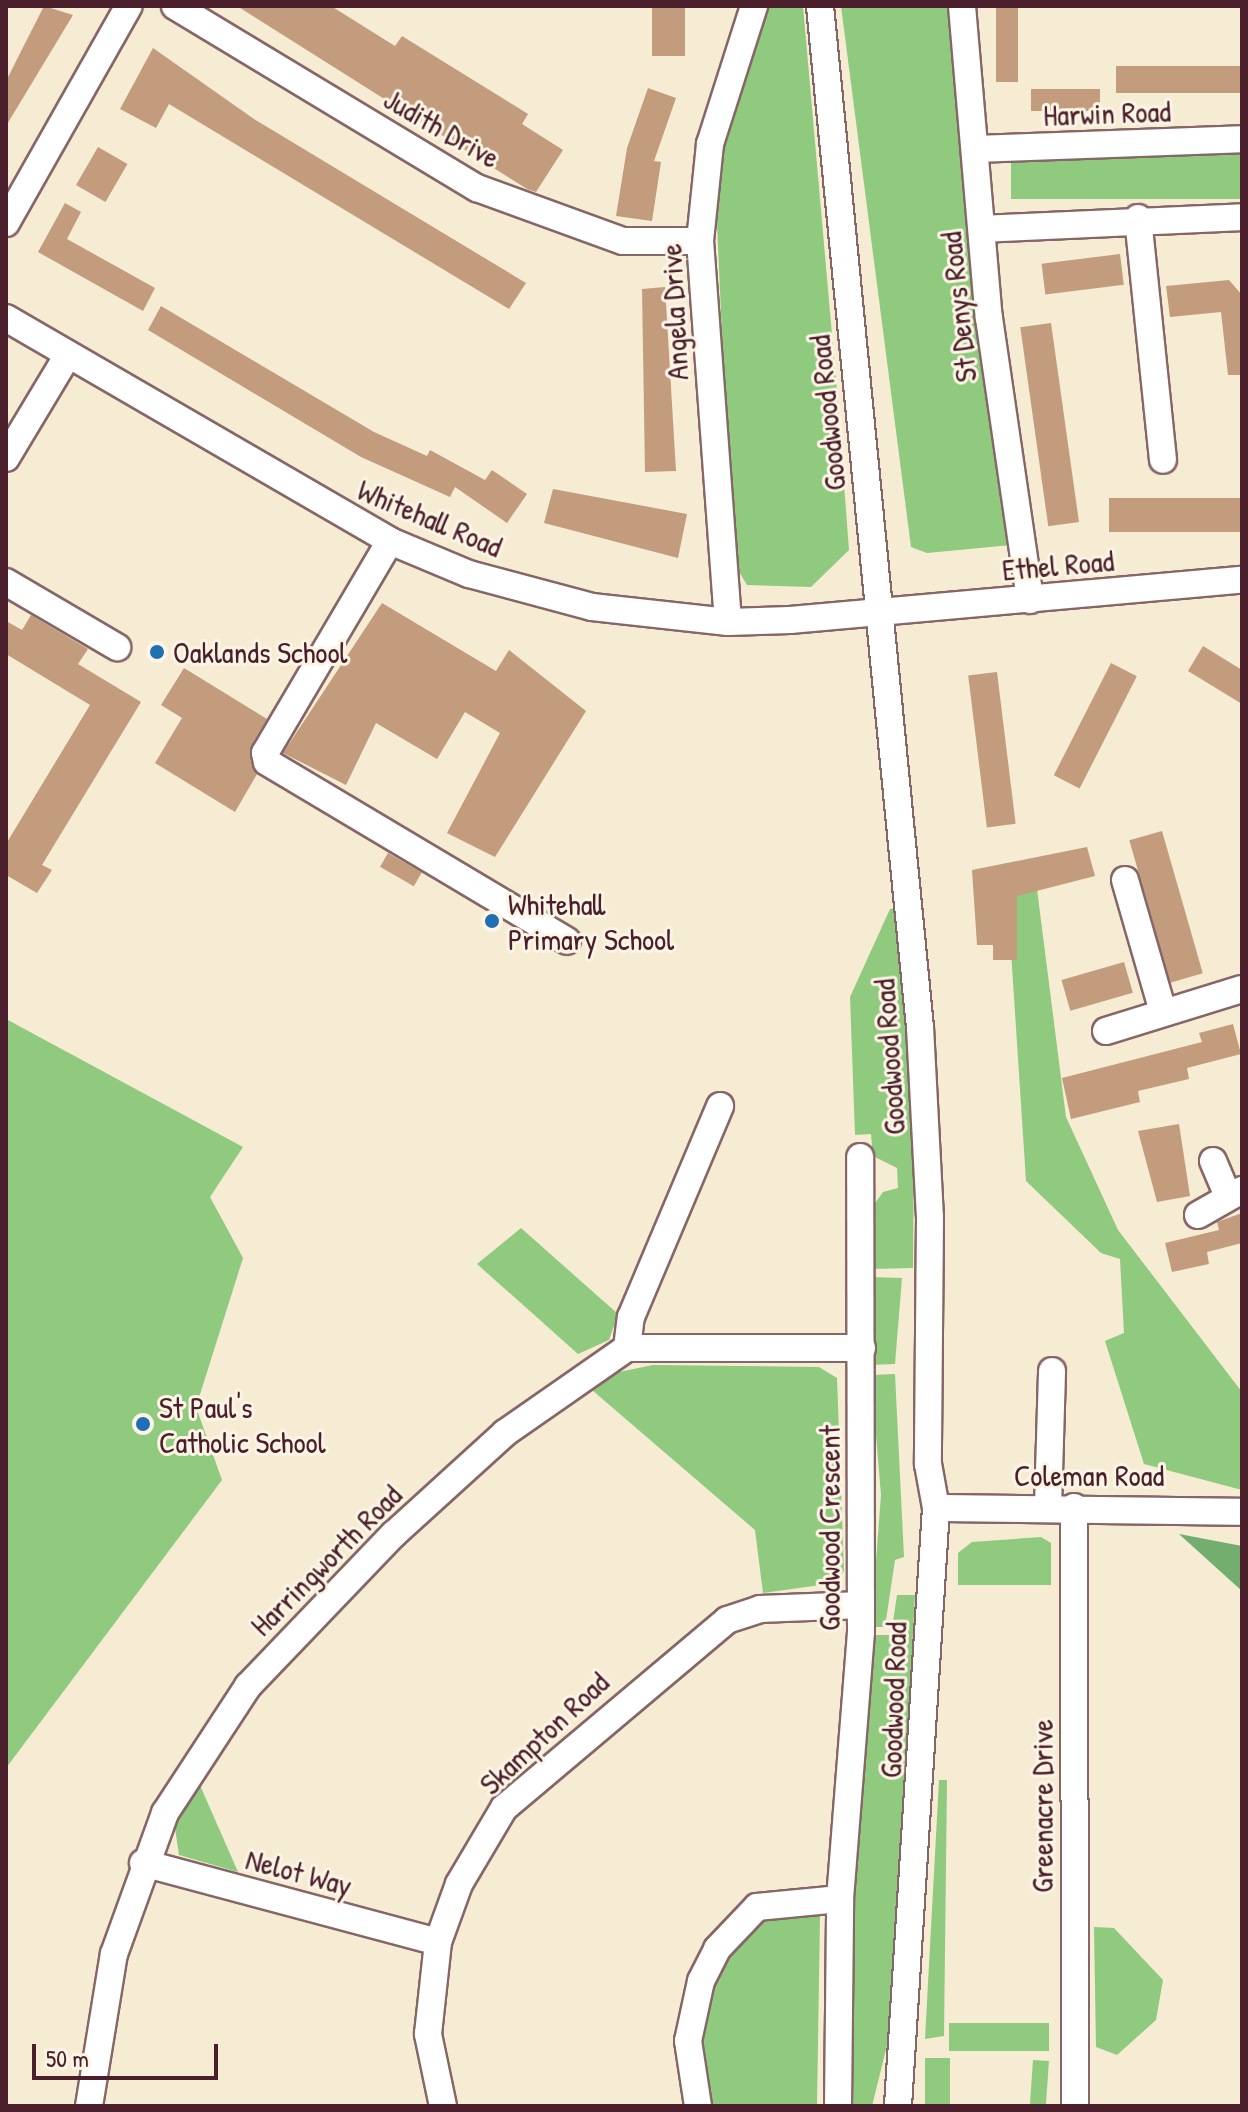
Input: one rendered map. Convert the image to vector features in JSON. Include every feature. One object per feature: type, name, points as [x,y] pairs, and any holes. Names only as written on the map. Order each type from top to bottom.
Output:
[{"type":"street","points":[[6,223],[129,6]]},
{"type":"street","name":"Judith Drive","points":[[175,6],[491,194],[623,241],[700,241]]},
{"type":"street","name":"Angela Drive","points":[[728,622],[700,241],[710,144],[754,6]]},
{"type":"street","name":"Goodwood Road","points":[[820,6],[926,1123],[928,1464],[936,1508],[898,2106]]},
{"type":"street","name":"St Denys Road","points":[[962,6],[982,229],[1030,600]]},
{"type":"street","name":"Harwin Road","points":[[975,149],[1242,139]]},
{"type":"street","points":[[982,229],[1138,218],[1242,217]]},
{"type":"street","points":[[1138,218],[1163,460]]},
{"type":"street","name":"Whitehall Road","points":[[6,318],[390,541],[469,574],[592,607],[728,622],[880,613]]},
{"type":"street","points":[[6,458],[68,355]]},
{"type":"street","points":[[390,541],[265,753],[267,762],[567,941]]},
{"type":"street","name":"Ethel Road","points":[[880,613],[1242,580]]},
{"type":"street","points":[[6,582],[117,647]]},
{"type":"street","points":[[1125,880],[1163,1012]]},
{"type":"street","points":[[1106,1031],[1242,989]]},
{"type":"street","points":[[720,1106],[631,1317],[627,1348],[862,1348]]},
{"type":"street","name":"Goodwood Crescent","points":[[838,2106],[840,1899],[861,1605],[860,1157]]},
{"type":"street","points":[[1198,1215],[1235,1193],[1213,1161]]},
{"type":"street","name":"Harringworth Road","points":[[89,2106],[114,1954],[143,1863],[217,1728],[274,1656],[505,1433],[627,1348]]},
{"type":"street","name":"Greenacre Drive","points":[[1052,1371],[1061,1507],[1075,2106]]},
{"type":"street","name":"Coleman Road","points":[[936,1508],[1061,1507],[1242,1512]]},
{"type":"street","name":"Skampton Road","points":[[443,2106],[428,2034],[438,1942],[459,1884],[504,1808],[701,1636],[760,1609],[861,1605]]},
{"type":"street","name":"Nelot Way","points":[[143,1863],[438,1942]]},
{"type":"street","points":[[698,2106],[688,2041],[701,1981],[717,1949],[757,1907],[840,1899]]},
{"type":"green space","points":[[765,6],[803,6],[836,380],[849,550],[811,587],[747,585],[732,560],[715,178]]},
{"type":"green space","points":[[841,6],[950,6],[1011,545],[927,553],[911,547]]},
{"type":"green space","points":[[1011,149],[1242,149],[1242,199],[1011,199]]},
{"type":"green space","points":[[1037,889],[1066,1117],[1118,1230],[1242,1392],[1242,1490],[1144,1464],[1105,1341],[1124,1333],[1120,1259],[1101,1253],[1026,1181],[1007,890]]},
{"type":"green space","points":[[896,908],[914,1138],[913,1268],[870,1269],[871,1209],[883,1192],[898,1188],[897,1168],[873,1156],[871,1134],[855,1135],[850,997],[890,909]]},
{"type":"green space","name":"St Paul's Catholic School","points":[[6,1019],[243,1147],[210,1197],[243,1258],[196,1407],[222,1480],[6,1768]]},
{"type":"green space","points":[[521,1228],[618,1314],[609,1340],[578,1354],[477,1264]]},
{"type":"green space","points":[[870,1277],[902,1278],[895,1364],[871,1365]]},
{"type":"green space","points":[[653,1365],[819,1367],[837,1378],[844,1571],[835,1583],[763,1593],[755,1530],[592,1390],[619,1372]]},
{"type":"green space","points":[[895,1374],[904,1557],[895,1560],[885,1627],[871,1627],[881,1495],[871,1375]]},
{"type":"green space","points":[[1179,1534],[1242,1546],[1242,1591]]},
{"type":"green space","points":[[1041,1537],[1051,1543],[1051,1585],[958,1585],[958,1553],[972,1542]]},
{"type":"green space","points":[[897,1595],[915,1595],[893,2021],[872,2106],[851,2106],[857,1808],[871,1635],[891,1635]]},
{"type":"green space","points":[[939,1780],[947,1780],[944,2036],[925,2039]]},
{"type":"green space","points":[[199,1783],[238,1872],[179,1855],[175,1828]]},
{"type":"green space","points":[[809,1909],[820,1916],[817,2106],[714,2106],[704,2098],[699,2015],[713,1975],[767,1912]]},
{"type":"green space","points":[[1094,1927],[1114,1928],[1163,1980],[1156,2020],[1117,2055],[1096,2047]]},
{"type":"green space","points":[[949,2023],[1049,2023],[1049,2051],[949,2051]]},
{"type":"green space","points":[[925,2058],[950,2058],[950,2106],[925,2106]]},
{"type":"green space","points":[[1033,2060],[1049,2061],[1046,2106],[1030,2106]]},
{"type":"building","points":[[44,6],[73,15],[6,126],[6,81]]},
{"type":"building","points":[[237,6],[331,6],[395,46],[402,36],[528,114],[522,124],[563,150],[536,192],[527,189]]},
{"type":"building","points":[[652,6],[685,6],[685,56],[652,56]]},
{"type":"building","points":[[996,6],[1018,6],[1018,82],[996,82]]},
{"type":"building","points":[[153,48],[254,119],[526,283],[509,309],[169,104],[156,128],[120,109]]},
{"type":"building","points":[[1116,66],[1242,66],[1242,93],[1116,93]]},
{"type":"building","points":[[648,88],[676,98],[654,161],[661,162],[652,221],[616,216],[627,148]]},
{"type":"building","points":[[1031,89],[1100,89],[1100,111],[1031,111]]},
{"type":"building","points":[[98,147],[127,164],[105,202],[76,185]]},
{"type":"building","points":[[65,203],[81,212],[67,239],[155,288],[143,311],[38,252]]},
{"type":"building","points":[[1120,254],[1124,285],[1045,294],[1042,264]]},
{"type":"building","points":[[1229,280],[1242,295],[1242,375],[1228,375],[1221,312],[1170,317],[1166,286]]},
{"type":"building","points":[[665,287],[676,471],[645,472],[642,289]]},
{"type":"building","points":[[161,306],[374,432],[427,456],[430,450],[485,480],[492,470],[527,494],[507,523],[455,487],[450,497],[361,457],[148,330]]},
{"type":"building","points":[[1051,323],[1079,522],[1048,526],[1020,327]]},
{"type":"building","points":[[553,489],[687,514],[678,558],[544,523]]},
{"type":"building","points":[[1109,498],[1242,498],[1242,532],[1109,532]]},
{"type":"building","points":[[382,603],[496,671],[509,650],[586,711],[495,857],[447,833],[500,733],[465,712],[437,759],[376,723],[346,785],[283,753]]},
{"type":"building","points":[[31,615],[88,649],[78,664],[141,702],[42,865],[52,870],[37,893],[6,875],[6,844],[90,705],[6,654],[6,621],[22,630]]},
{"type":"building","points":[[1203,646],[1242,670],[1242,704],[1188,671]]},
{"type":"building","points":[[1111,663],[1137,676],[1080,788],[1054,775]]},
{"type":"building","points":[[184,668],[267,719],[251,746],[257,774],[235,812],[155,763],[182,718],[161,705]]},
{"type":"building","points":[[997,672],[1016,824],[987,827],[968,676]]},
{"type":"building","points":[[1162,831],[1203,973],[1170,983],[1129,840]]},
{"type":"building","points":[[1087,847],[1095,876],[1017,896],[1017,960],[993,960],[993,945],[977,945],[972,870]]},
{"type":"building","points":[[388,853],[422,872],[414,886],[380,867]]},
{"type":"building","points":[[1124,962],[1133,993],[1070,1011],[1062,980]]},
{"type":"building","points":[[1233,1024],[1241,1054],[1187,1068],[1189,1079],[1138,1091],[1140,1102],[1071,1119],[1062,1078],[1202,1042],[1199,1033]]},
{"type":"building","points":[[1179,1124],[1190,1196],[1157,1202],[1138,1131]]},
{"type":"building","points":[[1242,1213],[1242,1243],[1207,1252],[1209,1264],[1172,1272],[1165,1243],[1219,1230],[1217,1222]]},
{"type":"place","name":"Oaklands School","points":[[157,652]]},
{"type":"place","name":"Whitehall Primary School","points":[[492,921]]},
{"type":"place","name":"St Paul's Catholic School","points":[[143,1424]]}]
